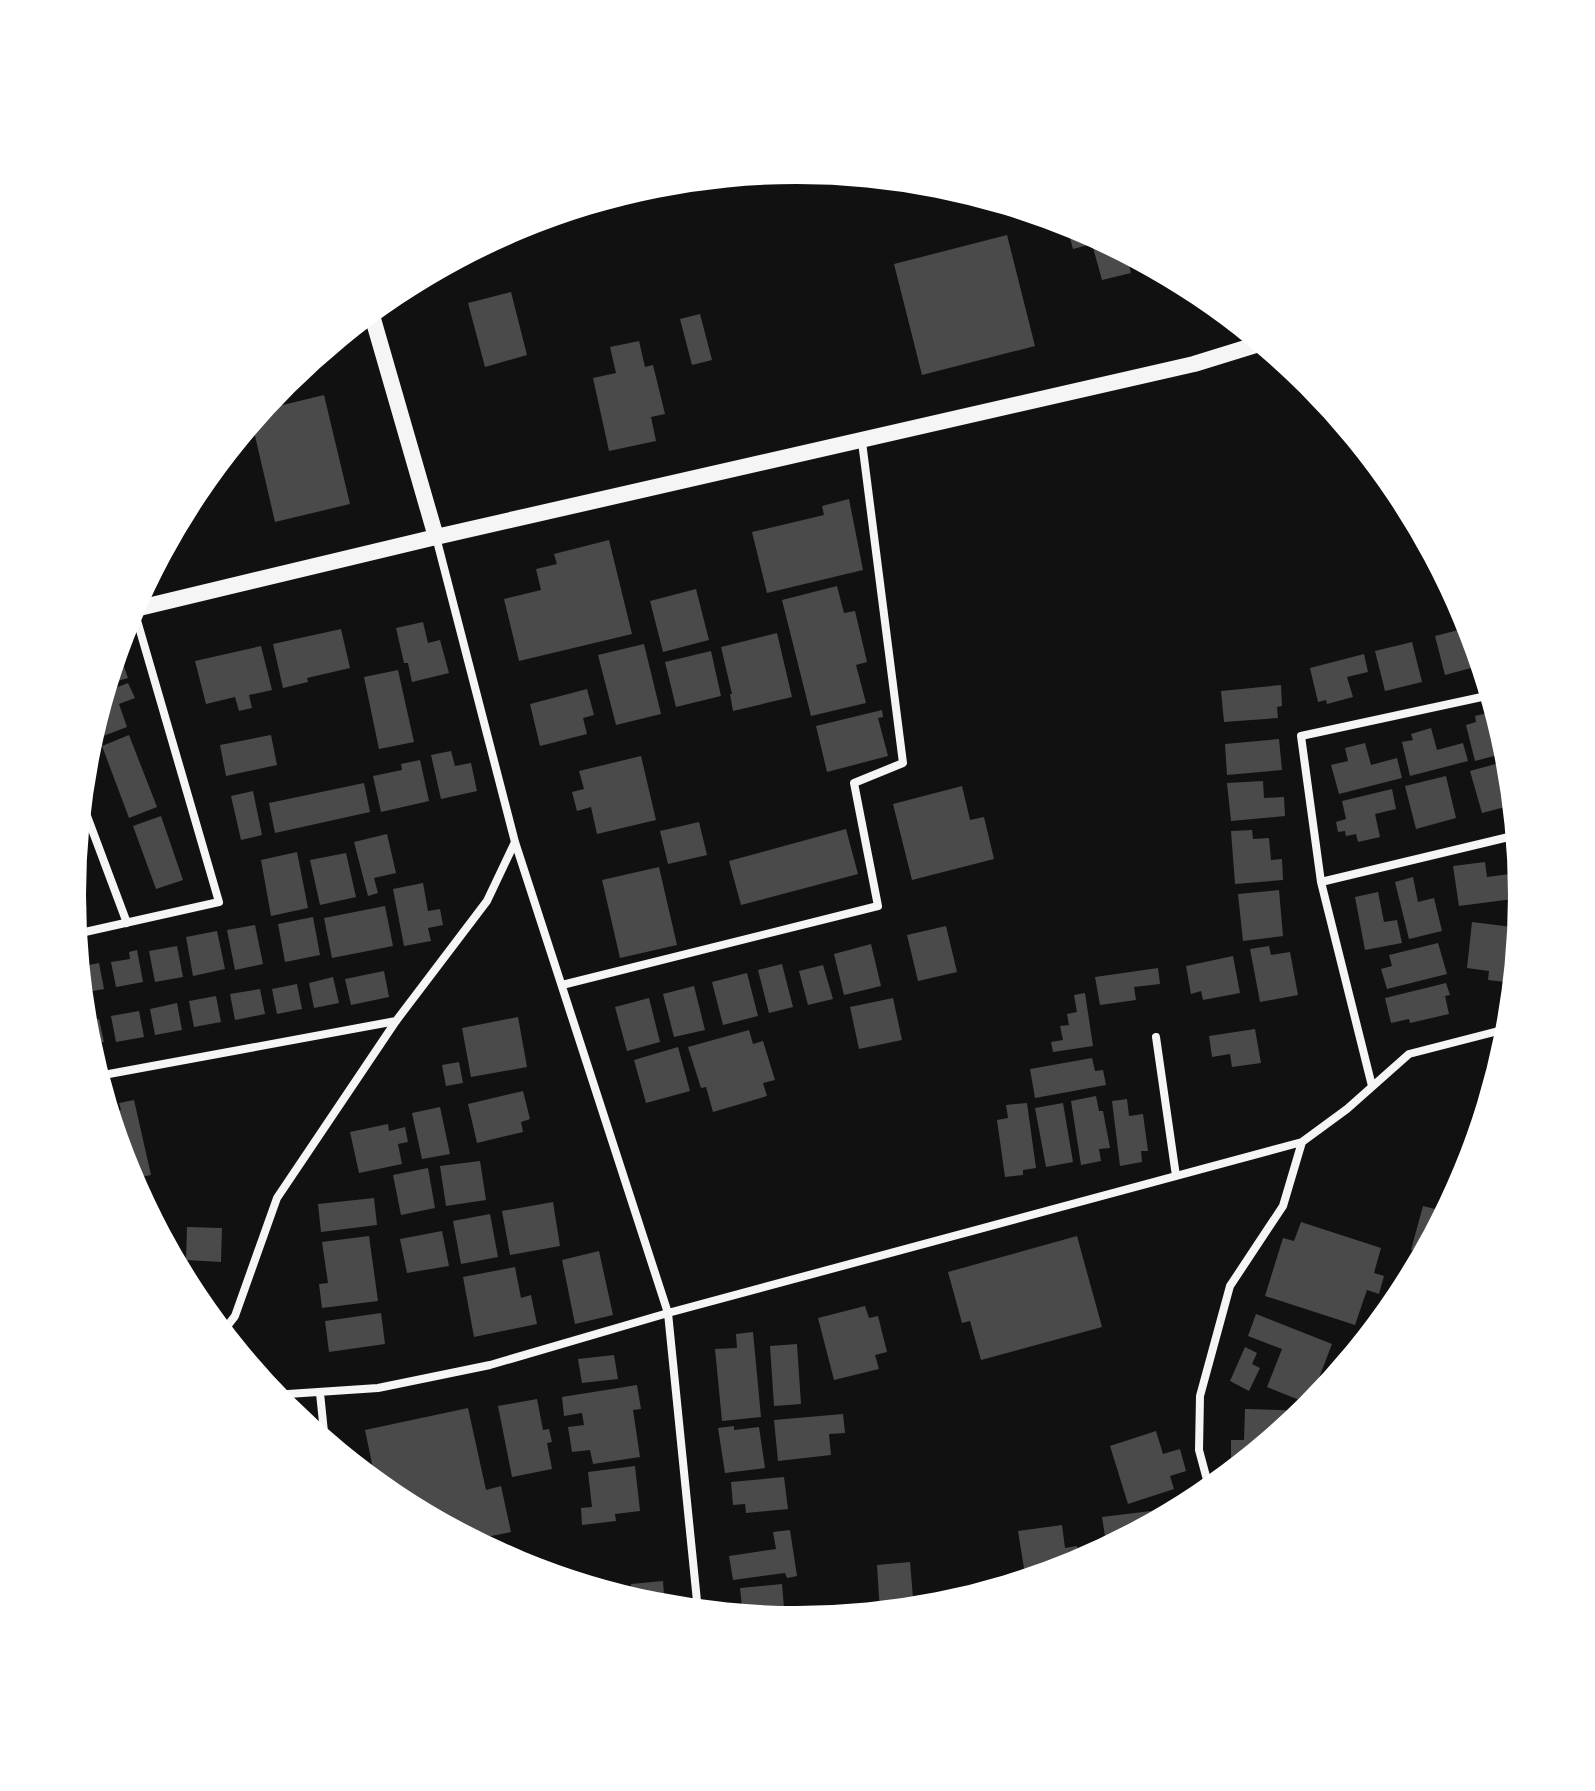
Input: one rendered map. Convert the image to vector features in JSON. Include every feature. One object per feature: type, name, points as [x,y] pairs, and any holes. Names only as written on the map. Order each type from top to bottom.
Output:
[{"type":"main road","points":[[374,324],[436,537]]},
{"type":"main road","points":[[147,607],[436,537],[1194,364],[1250,347]]},
{"type":"street","points":[[562,985],[878,906],[854,783],[903,763],[862,442]]},
{"type":"street","points":[[436,537],[515,842],[668,1313],[697,1600]]},
{"type":"street","points":[[88,932],[219,902],[138,628]]},
{"type":"street","points":[[1372,1086],[1321,882],[1301,736],[1481,697]]},
{"type":"street","points":[[90,824],[127,923]]},
{"type":"street","points":[[1321,882],[1506,838]]},
{"type":"street","points":[[229,1324],[235,1316],[277,1198],[396,1021],[487,901],[515,842]]},
{"type":"street","points":[[109,1074],[396,1021]]},
{"type":"street","points":[[290,1394],[378,1388],[490,1365],[668,1313],[1302,1142],[1347,1109],[1409,1054],[1495,1032]]},
{"type":"street","points":[[1156,1037],[1176,1176]]},
{"type":"street","points":[[1206,1477],[1199,1450],[1200,1396],[1230,1286],[1283,1206],[1302,1142]]},
{"type":"street","points":[[320,1393],[323,1426]]},
{"type":"building","points":[[1007,235],[1035,346],[922,375],[894,264]]},
{"type":"building","points":[[1070,238],[1086,245],[1073,249]]},
{"type":"building","points":[[1093,249],[1129,266],[1131,273],[1102,280]]},
{"type":"building","points":[[511,292],[527,355],[485,367],[468,303]]},
{"type":"building","points":[[700,314],[712,360],[692,365],[680,319]]},
{"type":"building","points":[[639,341],[645,367],[653,365],[665,414],[651,417],[656,441],[609,451],[593,378],[616,373],[610,347]]},
{"type":"building","points":[[324,395],[350,504],[275,522],[255,436],[282,405]]},
{"type":"building","points":[[849,499],[863,570],[767,593],[752,532],[824,515],[822,506]]},
{"type":"building","points":[[609,540],[632,634],[519,661],[504,599],[541,590],[536,569],[557,564],[554,554]]},
{"type":"building","points":[[837,586],[844,613],[855,611],[867,662],[856,665],[866,703],[811,716],[782,600]]},
{"type":"building","points":[[696,589],[709,640],[663,652],[650,601]]},
{"type":"building","points":[[423,622],[428,643],[440,640],[449,673],[412,682],[396,628]]},
{"type":"building","points":[[341,629],[350,668],[307,678],[308,682],[283,688],[273,644]]},
{"type":"building","points":[[1458,630],[1471,668],[1445,675],[1435,636]]},
{"type":"building","points":[[777,633],[792,697],[733,711],[721,647]]},
{"type":"building","points":[[1412,642],[1422,682],[1385,691],[1375,651]]},
{"type":"building","points":[[644,644],[661,714],[616,725],[598,655]]},
{"type":"building","points":[[261,646],[272,690],[249,695],[252,708],[239,711],[235,697],[206,704],[195,661]]},
{"type":"building","points":[[711,651],[721,696],[676,707],[665,662]]},
{"type":"building","points":[[1364,654],[1368,672],[1347,677],[1353,697],[1327,704],[1326,700],[1318,702],[1310,668]]},
{"type":"building","points":[[124,667],[128,678],[120,680]]},
{"type":"building","points":[[398,670],[414,742],[379,749],[364,677]]},
{"type":"building","points":[[128,683],[135,698],[119,704],[127,727],[105,735],[118,687]]},
{"type":"building","points":[[1281,685],[1282,706],[1277,707],[1278,718],[1224,722],[1221,691]]},
{"type":"building","points":[[587,689],[594,715],[583,718],[587,734],[540,746],[530,704]]},
{"type":"building","points":[[882,710],[883,717],[878,718],[888,756],[827,772],[816,726]]},
{"type":"building","points":[[1486,713],[1495,756],[1475,761],[1466,725],[1476,722],[1475,716]]},
{"type":"building","points":[[1431,728],[1437,750],[1463,743],[1468,761],[1410,776],[1402,742],[1413,740],[1411,734]]},
{"type":"building","points":[[129,735],[157,807],[129,818],[102,746]]},
{"type":"building","points":[[271,735],[277,765],[226,776],[220,745]]},
{"type":"building","points":[[1279,739],[1282,770],[1227,775],[1225,744]]},
{"type":"building","points":[[1365,743],[1371,765],[1397,758],[1402,778],[1339,794],[1331,765],[1348,761],[1345,748]]},
{"type":"building","points":[[451,751],[455,766],[471,763],[477,791],[441,799],[431,755]]},
{"type":"building","points":[[641,756],[656,820],[597,834],[591,807],[577,811],[572,792],[584,789],[579,771]]},
{"type":"building","points":[[420,760],[429,801],[381,812],[373,776],[402,770],[401,764]]},
{"type":"building","points":[[1496,764],[1503,807],[1482,813],[1470,771]]},
{"type":"building","points":[[1446,776],[1456,818],[1416,829],[1405,786]]},
{"type":"building","points":[[1263,781],[1264,798],[1284,797],[1285,816],[1231,821],[1227,783]]},
{"type":"building","points":[[364,783],[370,812],[275,833],[269,803]]},
{"type":"building","points":[[962,786],[970,820],[984,817],[994,859],[912,880],[893,804]]},
{"type":"building","points":[[1392,789],[1396,809],[1375,814],[1380,837],[1358,842],[1356,834],[1346,836],[1345,831],[1338,832],[1336,822],[1346,819],[1342,801]]},
{"type":"building","points":[[253,791],[262,835],[241,840],[231,796]]},
{"type":"building","points":[[161,816],[183,880],[156,889],[133,826]]},
{"type":"building","points":[[699,822],[707,855],[668,864],[660,831]]},
{"type":"building","points":[[846,829],[858,874],[741,905],[729,861]]},
{"type":"building","points":[[1252,830],[1253,839],[1269,838],[1271,860],[1282,859],[1283,880],[1235,884],[1231,831]]},
{"type":"building","points":[[387,834],[396,873],[374,878],[378,893],[368,896],[354,842]]},
{"type":"building","points":[[297,852],[308,908],[271,916],[261,860]]},
{"type":"building","points":[[346,853],[356,897],[320,905],[310,860]]},
{"type":"building","points":[[1485,862],[1487,877],[1508,874],[1509,900],[1459,906],[1453,866]]},
{"type":"building","points":[[659,867],[677,945],[620,958],[602,880]]},
{"type":"building","points":[[1413,877],[1418,902],[1434,898],[1442,931],[1409,939],[1395,882]]},
{"type":"building","points":[[423,883],[428,911],[440,909],[443,925],[428,928],[431,941],[404,946],[393,889]]},
{"type":"building","points":[[1279,890],[1283,936],[1243,941],[1238,894]]},
{"type":"building","points":[[1378,892],[1384,922],[1397,920],[1402,943],[1365,950],[1355,897]]},
{"type":"building","points":[[385,906],[393,946],[332,958],[324,918]]},
{"type":"building","points":[[313,917],[320,955],[285,962],[278,924]]},
{"type":"building","points":[[1472,922],[1508,926],[1504,982],[1488,980],[1489,971],[1467,968]]},
{"type":"building","points":[[255,925],[263,964],[235,970],[227,930]]},
{"type":"building","points":[[946,926],[957,972],[918,981],[907,935]]},
{"type":"building","points":[[217,931],[225,969],[193,976],[186,937]]},
{"type":"building","points":[[1438,943],[1447,974],[1387,989],[1381,969],[1392,966],[1389,955]]},
{"type":"building","points":[[871,944],[881,986],[844,995],[834,954]]},
{"type":"building","points":[[177,946],[183,977],[155,982],[149,951]]},
{"type":"building","points":[[1269,946],[1271,955],[1290,952],[1298,995],[1260,1002],[1250,949]]},
{"type":"building","points":[[137,950],[143,982],[116,987],[111,962],[130,959],[129,952]]},
{"type":"building","points":[[1233,956],[1240,993],[1203,1000],[1201,991],[1191,994],[1186,966]]},
{"type":"building","points":[[99,963],[104,989],[93,991],[90,965]]},
{"type":"building","points":[[782,964],[793,1007],[769,1013],[758,970]]},
{"type":"building","points":[[823,965],[833,999],[808,1005],[799,971]]},
{"type":"building","points":[[1158,968],[1160,984],[1134,987],[1136,1000],[1100,1005],[1095,977]]},
{"type":"building","points":[[384,971],[389,997],[351,1005],[345,979]]},
{"type":"building","points":[[747,973],[758,1016],[723,1025],[712,982]]},
{"type":"building","points":[[333,977],[339,1003],[314,1008],[309,983]]},
{"type":"building","points":[[1446,983],[1450,995],[1445,996],[1449,1014],[1410,1023],[1409,1019],[1391,1023],[1385,998]]},
{"type":"building","points":[[297,984],[302,1009],[277,1014],[272,989]]},
{"type":"building","points":[[694,986],[705,1030],[674,1037],[663,994]]},
{"type":"building","points":[[260,989],[265,1014],[235,1020],[230,994]]},
{"type":"building","points":[[1085,993],[1093,1046],[1053,1052],[1051,1042],[1063,1040],[1060,1026],[1069,1025],[1067,1014],[1077,1012],[1074,995]]},
{"type":"building","points":[[216,996],[221,1022],[194,1027],[189,1001]]},
{"type":"building","points":[[649,998],[660,1042],[627,1051],[615,1007]]},
{"type":"building","points":[[893,998],[902,1040],[859,1049],[850,1007]]},
{"type":"building","points":[[177,1003],[182,1030],[155,1035],[150,1009]]},
{"type":"building","points":[[139,1011],[144,1037],[116,1042],[111,1016]]},
{"type":"building","points":[[518,1017],[527,1067],[471,1077],[462,1028]]},
{"type":"building","points":[[99,1019],[104,1042],[102,1042]]},
{"type":"building","points":[[1255,1029],[1261,1063],[1232,1067],[1230,1054],[1212,1057],[1209,1036]]},
{"type":"building","points":[[749,1030],[753,1044],[763,1041],[775,1080],[763,1083],[767,1096],[713,1112],[706,1087],[701,1088],[688,1047]]},
{"type":"building","points":[[678,1047],[690,1091],[646,1103],[634,1060]]},
{"type":"building","points":[[1092,1058],[1095,1071],[1103,1070],[1106,1085],[1035,1098],[1030,1069]]},
{"type":"building","points":[[459,1062],[463,1083],[446,1086],[442,1065]]},
{"type":"building","points":[[523,1091],[530,1119],[521,1122],[523,1132],[477,1143],[468,1104]]},
{"type":"building","points":[[1096,1096],[1099,1111],[1103,1111],[1110,1148],[1099,1149],[1101,1161],[1081,1165],[1071,1101]]},
{"type":"building","points":[[1127,1099],[1129,1116],[1143,1114],[1148,1151],[1141,1151],[1142,1162],[1120,1166],[1112,1101]]},
{"type":"building","points":[[134,1100],[151,1175],[144,1176],[140,1168],[119,1103]]},
{"type":"building","points":[[1027,1103],[1036,1168],[1023,1170],[1023,1175],[1005,1177],[997,1120],[1008,1118],[1006,1105]]},
{"type":"building","points":[[1063,1103],[1073,1162],[1046,1167],[1035,1108]]},
{"type":"building","points":[[440,1107],[450,1154],[422,1159],[412,1113]]},
{"type":"building","points":[[388,1124],[389,1131],[405,1127],[408,1142],[398,1144],[402,1164],[359,1173],[350,1132]]},
{"type":"building","points":[[480,1161],[486,1200],[446,1206],[440,1166]]},
{"type":"building","points":[[428,1168],[435,1208],[401,1215],[393,1175]]},
{"type":"building","points":[[374,1198],[377,1225],[321,1232],[318,1204]]},
{"type":"building","points":[[553,1202],[560,1246],[510,1255],[502,1211]]},
{"type":"building","points":[[1423,1206],[1436,1209],[1414,1251],[1411,1250]]},
{"type":"building","points":[[490,1214],[498,1257],[461,1264],[453,1221]]},
{"type":"building","points":[[1301,1222],[1381,1248],[1374,1273],[1384,1276],[1379,1294],[1367,1290],[1355,1325],[1265,1296],[1283,1238],[1294,1241]]},
{"type":"building","points":[[187,1227],[222,1228],[221,1262],[186,1259]]},
{"type":"building","points":[[442,1231],[449,1266],[407,1273],[400,1239]]},
{"type":"building","points":[[369,1236],[378,1301],[322,1308],[319,1284],[328,1283],[322,1242]]},
{"type":"building","points":[[1077,1236],[1102,1327],[981,1360],[970,1321],[962,1323],[948,1272]]},
{"type":"building","points":[[599,1251],[613,1315],[575,1324],[562,1260]]},
{"type":"building","points":[[515,1267],[521,1298],[531,1295],[537,1324],[474,1337],[463,1277]]},
{"type":"building","points":[[865,1306],[869,1318],[878,1316],[887,1352],[875,1355],[879,1369],[834,1380],[818,1318]]},
{"type":"building","points":[[381,1313],[385,1344],[329,1352],[325,1321]]},
{"type":"building","points":[[1256,1314],[1332,1344],[1318,1380],[1300,1400],[1267,1387],[1282,1349],[1248,1336]]},
{"type":"building","points":[[753,1332],[761,1417],[722,1421],[715,1349],[737,1348],[736,1334]]},
{"type":"building","points":[[797,1344],[801,1404],[774,1406],[770,1346]]},
{"type":"building","points":[[1245,1347],[1257,1353],[1252,1364],[1260,1368],[1249,1391],[1230,1381]]},
{"type":"building","points":[[614,1355],[618,1379],[582,1383],[578,1359]]},
{"type":"building","points":[[637,1385],[641,1409],[633,1410],[640,1457],[593,1464],[590,1450],[572,1452],[568,1427],[584,1425],[582,1413],[564,1416],[562,1397]]},
{"type":"building","points":[[537,1399],[543,1430],[549,1429],[552,1442],[547,1443],[552,1469],[512,1477],[498,1406]]},
{"type":"building","points":[[468,1408],[486,1490],[501,1486],[511,1532],[489,1536],[402,1487],[372,1466],[365,1430]]},
{"type":"building","points":[[1245,1409],[1289,1410],[1231,1460],[1231,1440],[1244,1440]]},
{"type":"building","points":[[843,1414],[845,1433],[829,1434],[831,1455],[778,1461],[774,1420]]},
{"type":"building","points":[[734,1426],[734,1430],[759,1427],[765,1468],[725,1473],[718,1428]]},
{"type":"building","points":[[1156,1431],[1163,1454],[1180,1449],[1186,1471],[1170,1476],[1174,1489],[1128,1504],[1110,1446]]},
{"type":"building","points":[[635,1466],[640,1511],[615,1514],[616,1521],[582,1525],[581,1508],[592,1507],[588,1472]]},
{"type":"building","points":[[784,1477],[788,1509],[746,1513],[745,1504],[733,1505],[731,1482]]},
{"type":"building","points":[[1151,1511],[1151,1513],[1105,1537],[1102,1517]]},
{"type":"building","points":[[1062,1525],[1065,1548],[1077,1546],[1078,1550],[1024,1570],[1018,1531]]},
{"type":"building","points":[[790,1530],[797,1576],[787,1578],[785,1573],[733,1580],[729,1556],[776,1549],[773,1532]]},
{"type":"building","points":[[910,1562],[913,1597],[879,1602],[877,1565]]},
{"type":"building","points":[[663,1581],[664,1594],[631,1587],[631,1584]]},
{"type":"building","points":[[782,1584],[784,1606],[742,1604],[740,1588]]}]
